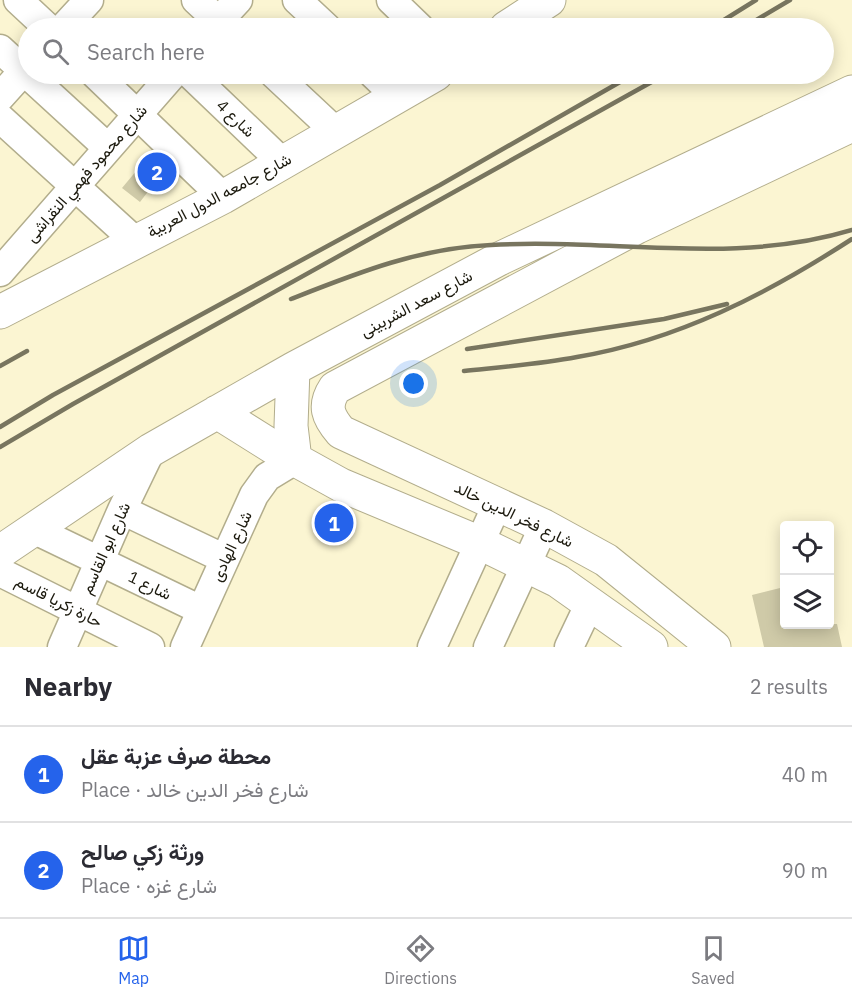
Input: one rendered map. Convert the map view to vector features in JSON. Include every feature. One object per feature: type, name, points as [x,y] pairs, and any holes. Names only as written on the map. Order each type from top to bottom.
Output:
[{"type":"main road","points":[[521,18],[549,0]]},
{"type":"main road","name":"شارع جامعه الدول العربية","points":[[0,312],[223,197],[418,84]]},
{"type":"main road","name":"شارع سعد الشربينى","points":[[0,552],[151,450],[293,369],[499,259],[852,92]]},
{"type":"main road","points":[[499,259],[517,290],[637,227],[852,125]]},
{"type":"main road","name":"شارع فخر الدين خالد","points":[[517,290],[334,388],[326,408],[331,420],[341,432],[544,526],[606,560],[714,647]]},
{"type":"main road","points":[[293,369],[291,426],[295,460]]},
{"type":"main road","points":[[217,412],[341,485],[526,564],[590,603],[651,647]]},
{"type":"street","points":[[18,0],[37,18]]},
{"type":"street","points":[[72,18],[89,0]]},
{"type":"street","points":[[196,0],[212,18]]},
{"type":"street","points":[[225,18],[238,0]]},
{"type":"street","points":[[297,0],[316,18]]},
{"type":"street","points":[[391,0],[410,18]]},
{"type":"street","points":[[0,48],[18,62]]},
{"type":"street","points":[[0,97],[18,77]]},
{"type":"street","points":[[42,84],[108,148]]},
{"type":"street","points":[[105,84],[223,197]]},
{"type":"street","name":"شارع محمود فهمي النقراشى","points":[[4,258],[75,186],[164,84]]},
{"type":"street","name":"شارع 4","points":[[200,84],[282,162]]},
{"type":"street","points":[[285,84],[335,131]]},
{"type":"street","points":[[383,84],[396,96]]},
{"type":"street","points":[[0,118],[135,241]]},
{"type":"street","points":[[4,258],[48,288]]},
{"type":"street","name":"شارع ابو القاسم","points":[[62,647],[151,450]]},
{"type":"street","name":"شارع الهادى","points":[[185,647],[261,486],[279,468],[295,460]]},
{"type":"street","points":[[432,647],[497,505]]},
{"type":"street","points":[[122,510],[225,559]]},
{"type":"street","points":[[488,647],[544,526]]},
{"type":"street","name":"شارع 1","points":[[33,529],[201,610]]},
{"type":"street","name":"حارة زكريا قاسم","points":[[0,572],[150,647]]},
{"type":"street","points":[[569,647],[590,603]]},
{"type":"building","points":[[152,152],[177,175],[172,184],[160,176],[140,202],[122,188]]},
{"type":"building","points":[[324,505],[348,519],[342,537],[320,527]]},
{"type":"building","points":[[780,588],[780,629],[834,629],[834,624],[837,624],[842,647],[764,647],[752,595]]},
{"type":"railway","points":[[727,18],[756,0]]},
{"type":"railway","points":[[760,18],[790,0]]},
{"type":"railway","points":[[0,427],[53,395],[440,185],[617,84]]},
{"type":"railway","points":[[0,447],[73,404],[648,84]]},
{"type":"railway","points":[[291,299],[389,263],[464,247],[536,244],[718,249],[763,247],[808,241],[852,230]]},
{"type":"railway","points":[[464,371],[563,359],[651,339],[686,327],[754,296],[852,239]]},
{"type":"railway","points":[[467,349],[664,319],[727,304]]},
{"type":"railway","points":[[0,366],[27,351]]},
{"type":"place","name":"ورثة زكي صالح","points":[[157,172]]},
{"type":"place","name":"محطة صرف عزبة عقل","points":[[334,523]]}]
